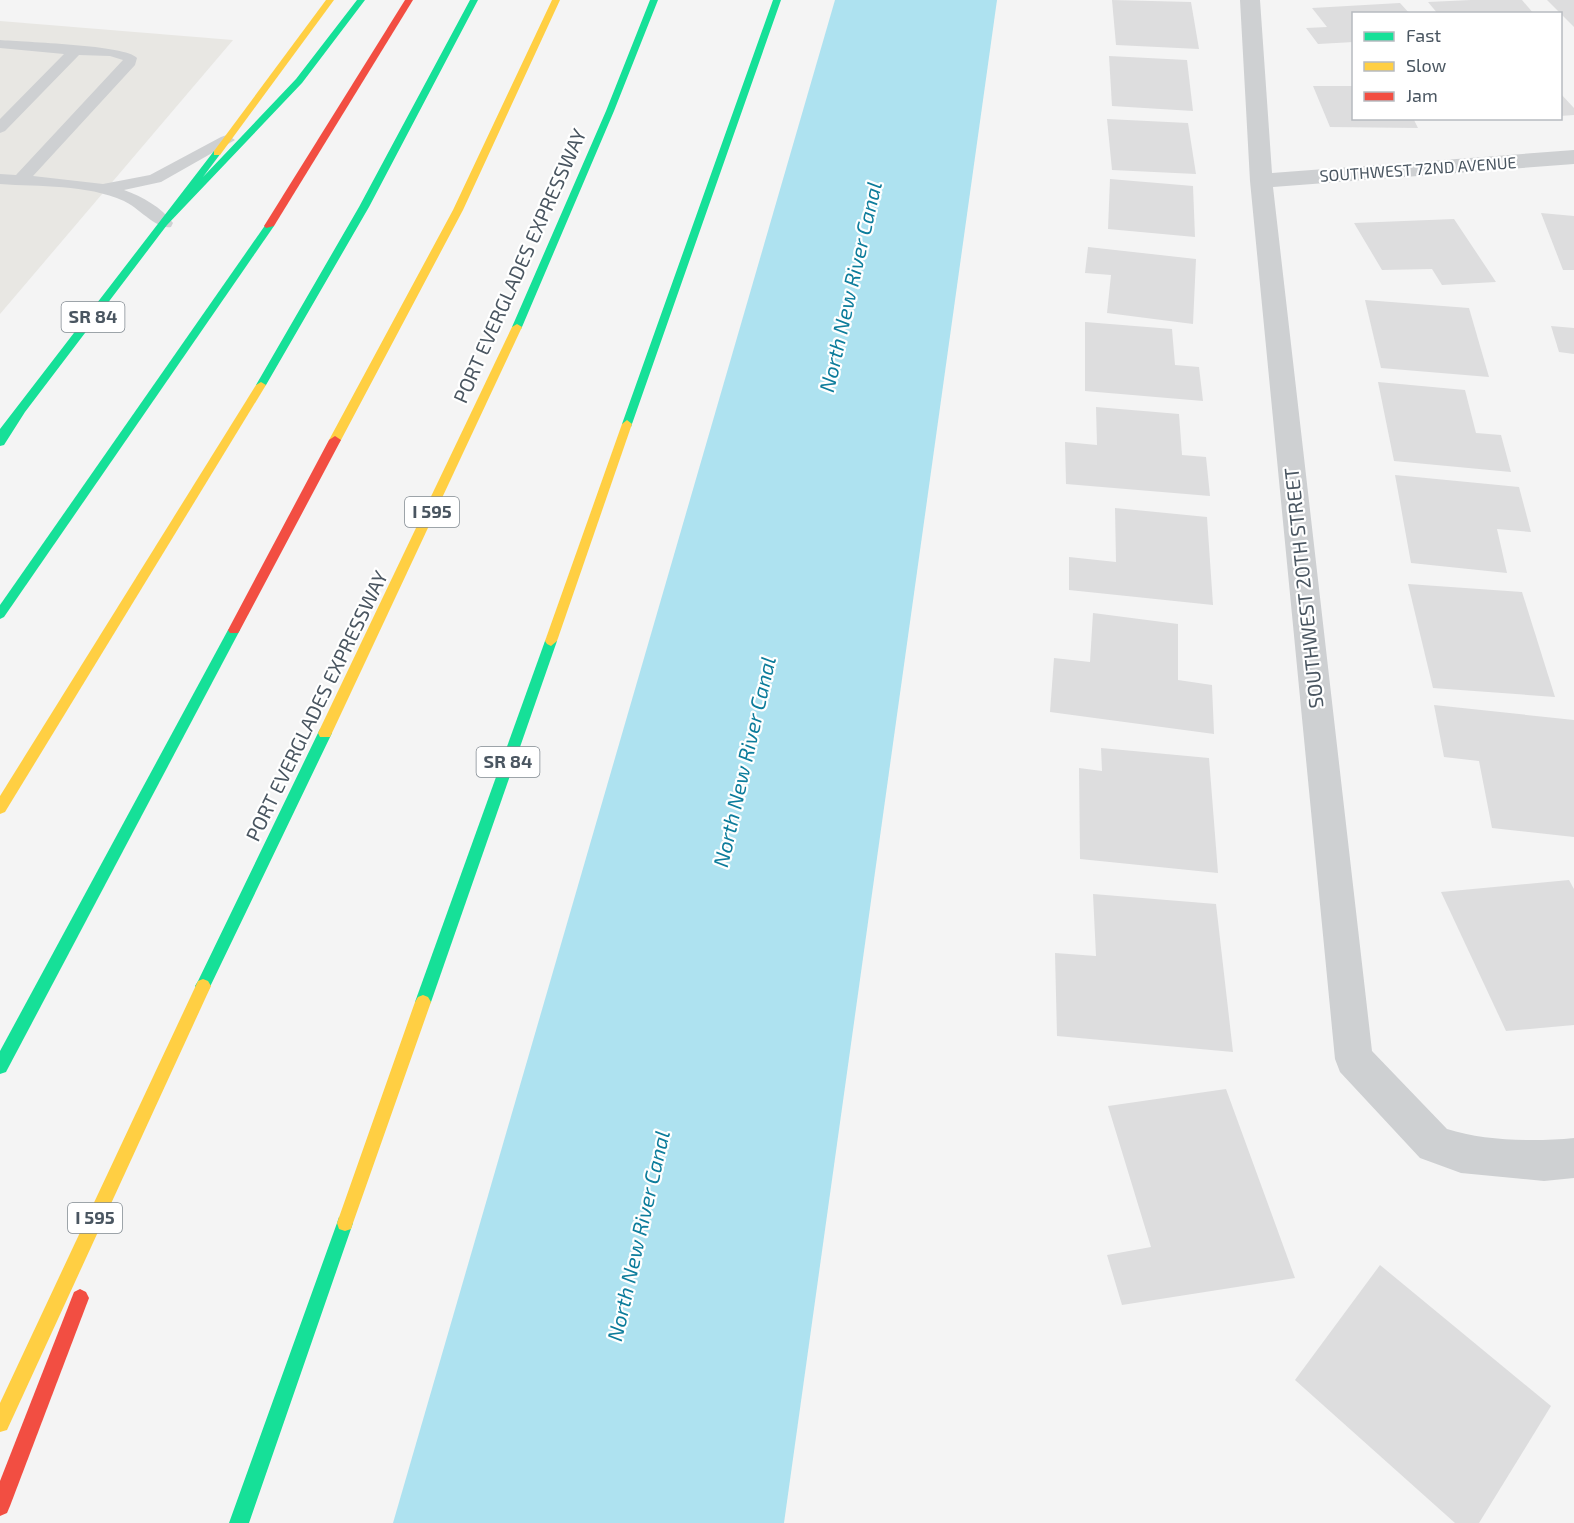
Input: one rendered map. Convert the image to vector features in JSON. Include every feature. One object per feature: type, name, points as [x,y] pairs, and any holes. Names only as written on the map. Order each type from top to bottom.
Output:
[{"type":"main road","name":"SR 84","points":[[0,437],[165,223],[330,0]]},
{"type":"main road","points":[[165,223],[299,81],[362,0]]},
{"type":"main road","points":[[0,614],[262,236],[409,0]]},
{"type":"main road","points":[[0,808],[180,518],[368,202],[474,0]]},
{"type":"main road","points":[[0,1066],[458,210],[556,0]]},
{"type":"main road","name":"PORT EVERGLADES EXPRESSWAY","points":[[0,1423],[190,1014],[431,514],[558,233],[654,0]]},
{"type":"main road","name":"SR 84","points":[[239,1523],[777,0]]},
{"type":"main road","points":[[0,442],[20,411]]},
{"type":"main road","points":[[112,1215],[190,1014]]},
{"type":"main road","points":[[0,1506],[86,1282]]},
{"type":"street","name":"SOUTHWEST 20TH STREET","points":[[1250,0],[1261,181],[1354,1059],[1434,1144],[1461,1153],[1544,1161],[1574,1158]]},
{"type":"street","name":"SOUTHWEST 72ND AVENUE","points":[[1261,181],[1574,158]]},
{"type":"lane","points":[[2,46],[114,53],[130,58],[130,62],[20,181]]},
{"type":"lane","points":[[0,128],[75,51]]},
{"type":"lane","points":[[0,179],[102,188],[155,179],[227,140]]},
{"type":"lane","points":[[102,188],[146,204],[165,223]]},
{"type":"shaded area","points":[[0,21],[233,40],[0,314]]},
{"type":"water","name":"North New River Canal","points":[[835,0],[997,0],[784,1523],[393,1523]]},
{"type":"building","points":[[1112,0],[1191,2],[1199,49],[1116,45]]},
{"type":"building","points":[[1522,0],[1532,12],[1436,12],[1428,2]]},
{"type":"building","points":[[1547,0],[1574,0],[1574,27],[1562,15],[1562,12],[1559,12]]},
{"type":"building","points":[[1400,3],[1408,12],[1352,12],[1352,42],[1318,44],[1306,28],[1327,27],[1312,8]]},
{"type":"building","points":[[1109,56],[1187,60],[1193,111],[1112,106]]},
{"type":"building","points":[[1313,86],[1352,86],[1352,120],[1414,120],[1418,128],[1330,127]]},
{"type":"building","points":[[1562,95],[1574,108],[1574,115],[1562,116]]},
{"type":"building","points":[[1107,119],[1188,123],[1196,174],[1112,170]]},
{"type":"building","points":[[1110,179],[1193,186],[1195,237],[1108,229]]},
{"type":"building","points":[[1541,213],[1574,216],[1574,270],[1563,270]]},
{"type":"building","points":[[1454,219],[1496,282],[1442,285],[1432,269],[1382,270],[1354,223]]},
{"type":"building","points":[[1088,247],[1196,259],[1193,324],[1107,313],[1111,275],[1085,273]]},
{"type":"building","points":[[1365,300],[1469,308],[1489,377],[1381,368]]},
{"type":"building","points":[[1085,322],[1172,329],[1175,365],[1199,367],[1203,401],[1085,391]]},
{"type":"building","points":[[1551,326],[1574,328],[1574,354],[1559,352]]},
{"type":"building","points":[[1378,382],[1465,390],[1476,433],[1501,435],[1511,472],[1394,461]]},
{"type":"building","points":[[1096,407],[1179,414],[1182,455],[1206,457],[1210,496],[1066,484],[1065,442],[1097,445]]},
{"type":"building","points":[[1395,475],[1519,487],[1531,532],[1497,529],[1507,573],[1411,563]]},
{"type":"building","points":[[1115,508],[1207,517],[1213,605],[1069,590],[1069,557],[1116,562]]},
{"type":"building","points":[[1408,584],[1522,592],[1555,697],[1433,688]]},
{"type":"building","points":[[1093,613],[1178,624],[1178,680],[1212,685],[1214,734],[1050,712],[1054,658],[1090,662]]},
{"type":"building","points":[[1434,705],[1574,720],[1574,837],[1492,828],[1479,761],[1444,757]]},
{"type":"building","points":[[1101,748],[1209,758],[1218,873],[1080,859],[1079,768],[1102,771]]},
{"type":"building","points":[[1569,880],[1574,889],[1574,1025],[1506,1031],[1441,892]]},
{"type":"building","points":[[1093,894],[1216,904],[1233,1052],[1057,1036],[1055,953],[1096,956]]},
{"type":"building","points":[[1226,1089],[1295,1278],[1122,1305],[1107,1255],[1151,1247],[1108,1106]]},
{"type":"building","points":[[1380,1265],[1551,1406],[1479,1523],[1455,1523],[1295,1380]]},
{"type":"traffic: fast","points":[[165,223],[299,81],[361,0]]},
{"type":"traffic: fast","points":[[261,385],[364,207],[474,0]]},
{"type":"traffic: fast","points":[[517,327],[610,111],[654,0]]},
{"type":"traffic: fast","points":[[627,424],[777,0]]},
{"type":"traffic: fast","points":[[0,437],[217,153]]},
{"type":"traffic: fast","points":[[0,614],[269,226]]},
{"type":"traffic: fast","points":[[0,442],[20,412]]},
{"type":"traffic: fast","points":[[0,1067],[234,630]]},
{"type":"traffic: fast","points":[[423,1002],[551,641]]},
{"type":"traffic: fast","points":[[203,986],[325,733]]},
{"type":"traffic: fast","points":[[239,1523],[345,1223]]},
{"type":"traffic: slow","points":[[217,153],[330,0]]},
{"type":"traffic: slow","points":[[335,440],[458,210],[556,0]]},
{"type":"traffic: slow","points":[[325,733],[517,327]]},
{"type":"traffic: slow","points":[[0,808],[261,385]]},
{"type":"traffic: slow","points":[[551,641],[627,424]]},
{"type":"traffic: slow","points":[[0,1423],[203,986]]},
{"type":"traffic: slow","points":[[345,1223],[423,1002]]},
{"type":"traffic: jam","points":[[269,226],[409,0]]},
{"type":"traffic: jam","points":[[234,630],[335,440]]},
{"type":"traffic: jam","points":[[0,1506],[80,1298]]}]
